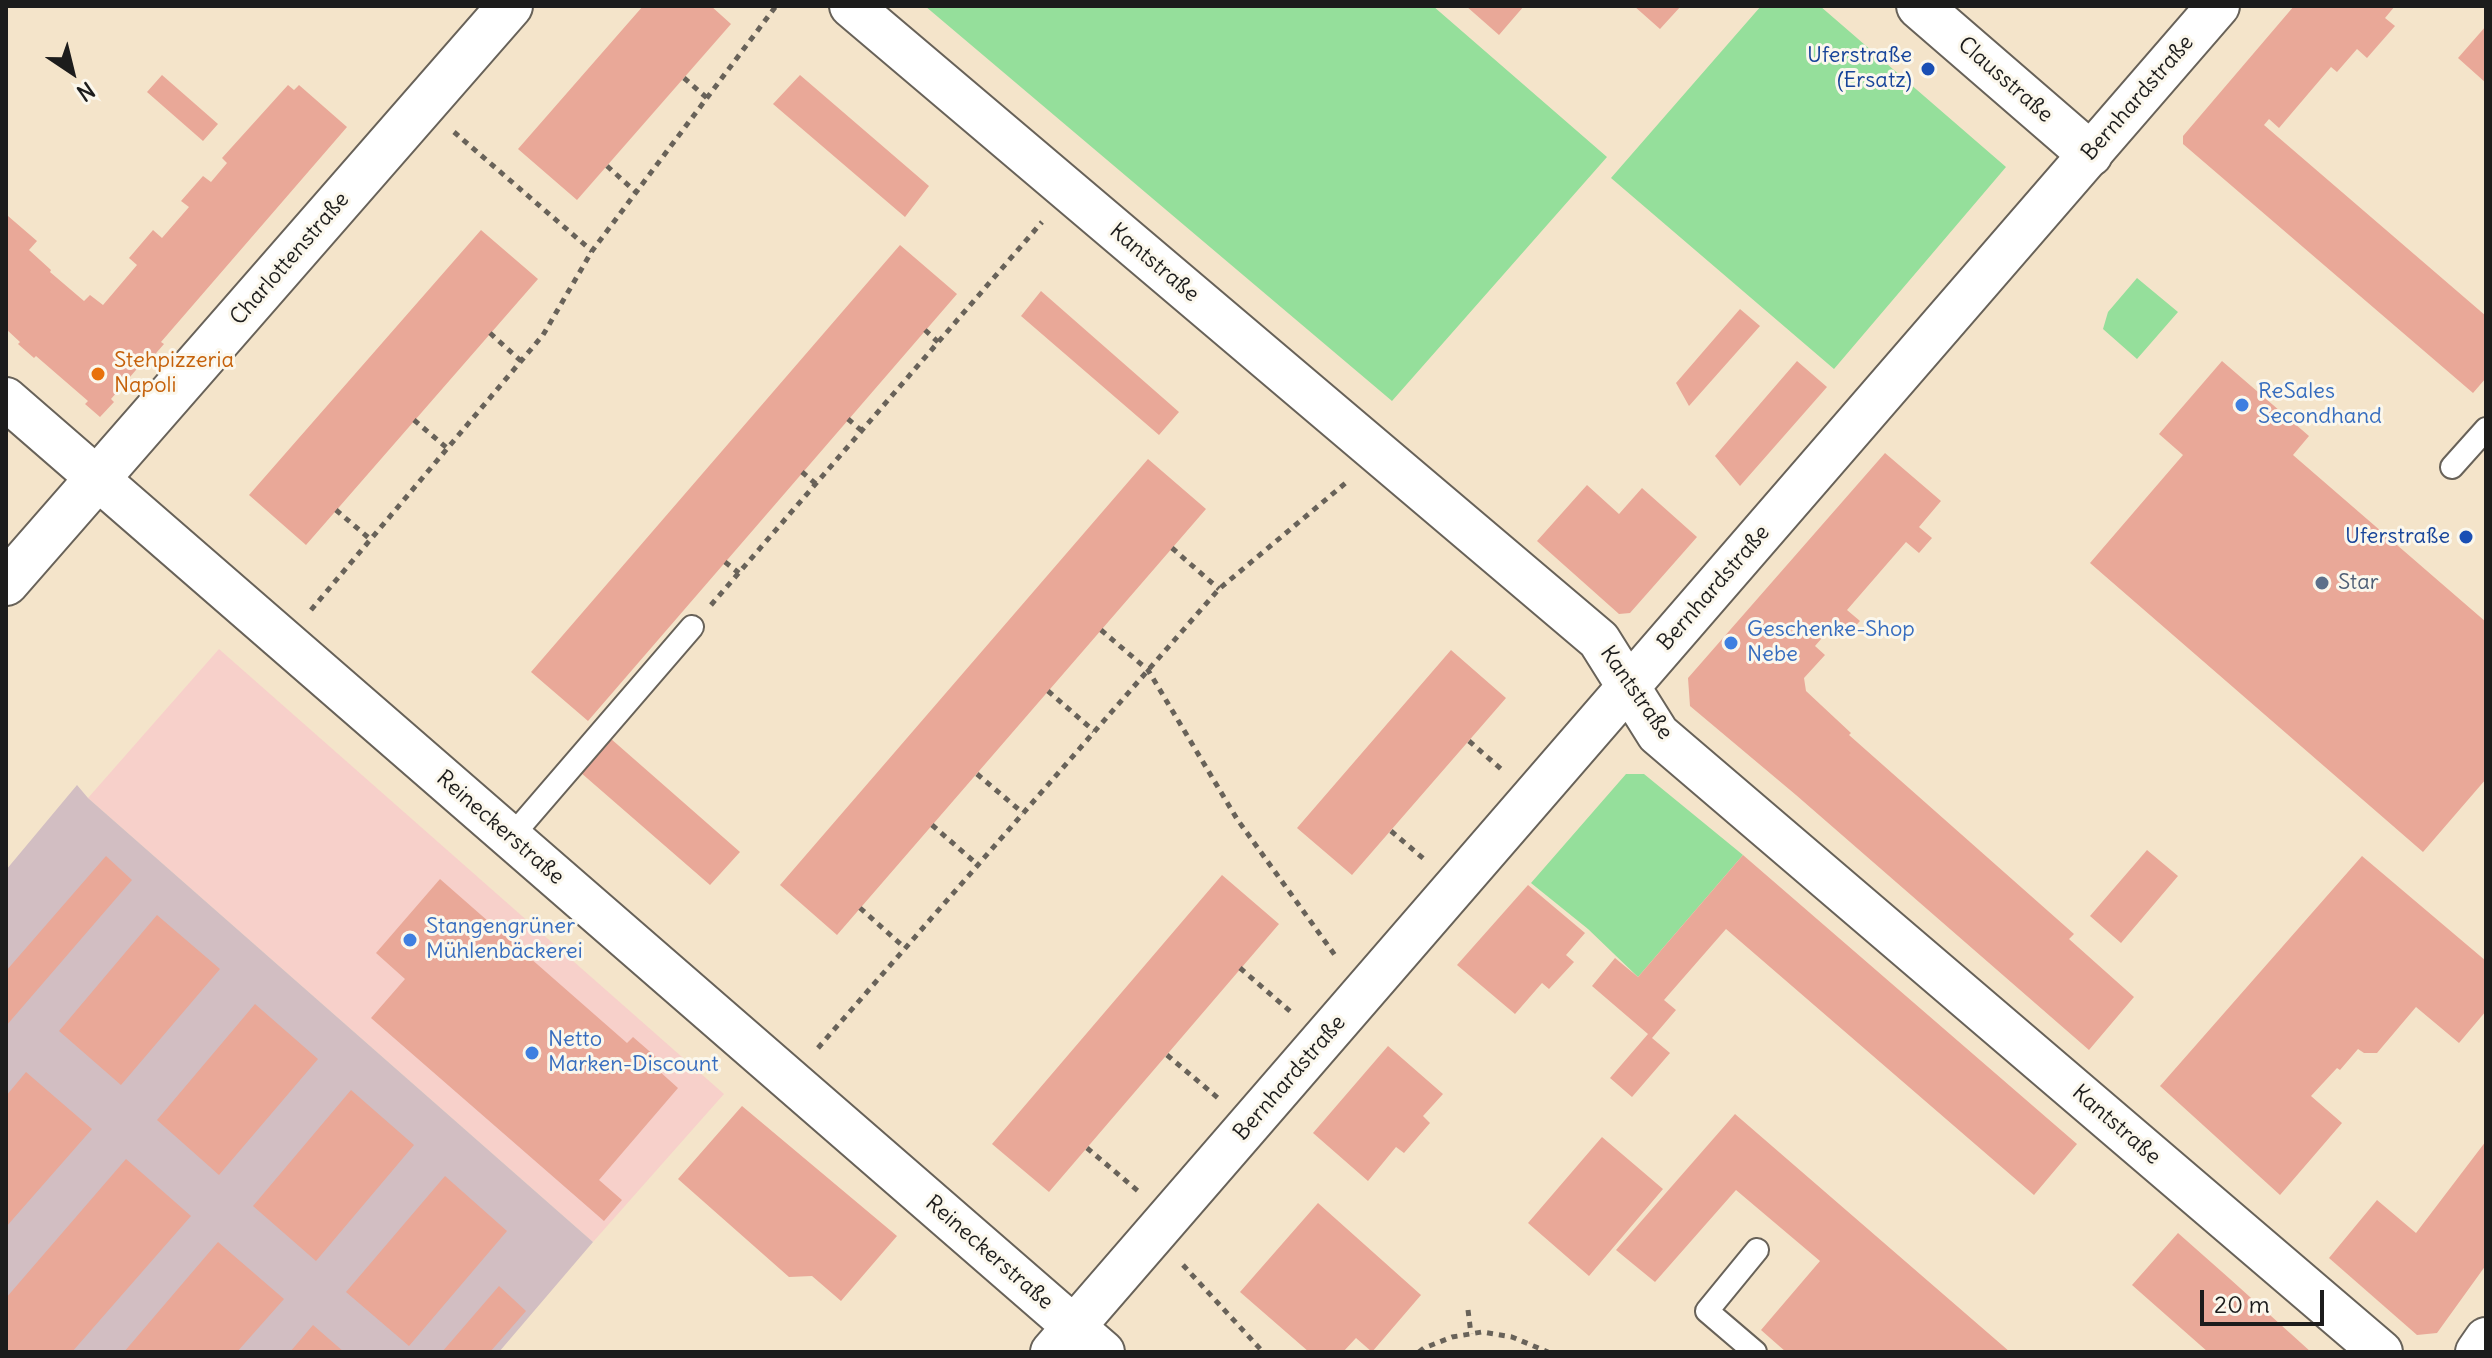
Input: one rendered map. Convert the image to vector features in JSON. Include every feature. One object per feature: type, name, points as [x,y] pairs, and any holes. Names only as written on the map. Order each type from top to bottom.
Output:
[{"type":"street","name":"Charlottenstraße","points":[[6,583],[510,6]]},
{"type":"street","name":"Kantstraße","points":[[851,6],[1599,640],[1658,734],[2381,1352]]},
{"type":"street","name":"Clausstraße","points":[[1919,6],[2090,154]]},
{"type":"street","name":"Bernhardstraße","points":[[1077,1344],[1169,1217],[2218,6]]},
{"type":"street","name":"Reineckerstraße","points":[[6,399],[790,1080],[1077,1344]]},
{"type":"street","points":[[2477,1352],[2486,1339]]},
{"type":"lane","points":[[2452,467],[2486,429]]},
{"type":"lane","points":[[511,837],[692,627]]},
{"type":"lane","points":[[1755,1352],[1707,1311],[1757,1250]]},
{"type":"path","points":[[286,640],[543,335],[592,251],[776,6]]},
{"type":"path","points":[[684,78],[707,98]]},
{"type":"path","points":[[423,105],[592,251]]},
{"type":"path","points":[[607,166],[636,192]]},
{"type":"path","points":[[692,627],[1068,191]]},
{"type":"path","points":[[925,330],[938,342]]},
{"type":"path","points":[[490,333],[521,361]]},
{"type":"path","points":[[848,419],[862,431]]},
{"type":"path","points":[[414,420],[447,449]]},
{"type":"path","points":[[790,1080],[1219,589],[1379,455]]},
{"type":"path","points":[[802,472],[816,484]]},
{"type":"path","points":[[336,510],[370,539]]},
{"type":"path","points":[[1172,548],[1219,589]]},
{"type":"path","points":[[725,562],[739,573]]},
{"type":"path","points":[[1101,630],[1148,670],[1237,819],[1363,993]]},
{"type":"path","points":[[1048,691],[1094,731]]},
{"type":"path","points":[[977,774],[1023,813]]},
{"type":"path","points":[[932,825],[978,865]]},
{"type":"path","points":[[860,908],[905,948]]},
{"type":"path","points":[[1240,968],[1323,1039]]},
{"type":"path","points":[[1167,1055],[1249,1125]]},
{"type":"path","points":[[1087,1148],[1169,1217]]},
{"type":"path","points":[[1192,1273],[1263,1352]]},
{"type":"path","points":[[1468,1310],[1471,1334]]},
{"type":"path","points":[[1419,1352],[1452,1337],[1482,1332],[1512,1337],[1548,1352]]},
{"type":"shaded area","points":[[219,649],[724,1094],[593,1242],[88,798]]},
{"type":"shaded area","points":[[77,785],[88,798],[593,1242],[499,1352],[6,1352],[6,870]]},
{"type":"green space","points":[[925,6],[1433,6],[1607,157],[1392,401]]},
{"type":"green space","points":[[1761,6],[1820,6],[2006,167],[1834,369],[1611,178]]},
{"type":"green space","points":[[2137,278],[2178,312],[2137,359],[2103,329],[2108,312]]},
{"type":"green space","points":[[1626,774],[1644,774],[1743,855],[1638,977],[1588,929],[1531,883]]},
{"type":"building","points":[[643,6],[711,6],[731,24],[577,200],[518,149]]},
{"type":"building","points":[[1466,6],[1524,6],[1499,35]]},
{"type":"building","points":[[1634,6],[1681,6],[1660,29]]},
{"type":"building","points":[[2294,6],[2395,6],[2385,18],[2395,26],[2367,58],[2357,49],[2337,72],[2331,67],[2279,128],[2269,119],[2264,125],[2486,316],[2486,378],[2473,393],[2183,144],[2183,136]]},
{"type":"building","points":[[2486,26],[2486,83],[2458,58]]},
{"type":"building","points":[[162,75],[218,124],[203,141],[147,92]]},
{"type":"building","points":[[800,75],[929,186],[905,217],[773,104]]},
{"type":"building","points":[[288,85],[294,90],[299,85],[347,127],[161,342],[164,344],[151,359],[148,356],[111,399],[114,402],[100,417],[85,404],[88,401],[18,344],[20,342],[6,329],[6,219],[8,216],[37,241],[29,250],[50,272],[84,301],[90,295],[103,305],[137,265],[129,258],[153,230],[162,238],[189,207],[181,201],[203,176],[211,182],[227,163],[222,158]]},
{"type":"building","points":[[481,230],[538,279],[306,545],[249,495]]},
{"type":"building","points":[[900,245],[957,294],[588,721],[531,672]]},
{"type":"building","points":[[1041,291],[1179,412],[1159,435],[1021,316]]},
{"type":"building","points":[[1740,309],[1760,326],[1689,406],[1676,383]]},
{"type":"building","points":[[1797,361],[1827,387],[1740,486],[1715,456]]},
{"type":"building","points":[[2222,361],[2309,436],[2293,455],[2486,622],[2486,779],[2423,852],[2090,563],[2183,455],[2159,434]]},
{"type":"building","points":[[1885,453],[1941,501],[1919,527],[1932,538],[1919,553],[1906,542],[1847,610],[1860,621],[1847,635],[1835,623],[1815,646],[1825,655],[1804,678],[1806,691],[1851,733],[1849,735],[2074,934],[2069,939],[2134,997],[2089,1050],[1690,706],[1688,678]]},
{"type":"building","points":[[1148,459],[1206,509],[837,935],[780,885]]},
{"type":"building","points":[[1587,485],[1619,514],[1642,488],[1697,537],[1630,613],[1619,614],[1537,541]]},
{"type":"building","points":[[1451,650],[1506,698],[1352,875],[1297,828]]},
{"type":"building","points":[[610,738],[740,852],[710,885],[580,772]]},
{"type":"building","points":[[2147,850],[2178,876],[2121,943],[2090,916]]},
{"type":"building","points":[[1743,855],[2077,1144],[2034,1195],[1726,929],[1664,1000],[1676,1010],[1652,1038],[1670,1053],[1632,1097],[1610,1078],[1648,1034],[1592,986],[1615,958],[1638,977]]},
{"type":"building","points":[[106,856],[132,880],[6,1026],[6,971]]},
{"type":"building","points":[[2362,856],[2486,961],[2486,1011],[2459,1043],[2416,1007],[2377,1053],[2364,1053],[2358,1049],[2311,1096],[2342,1123],[2280,1195],[2160,1086]]},
{"type":"building","points":[[1222,875],[1279,924],[1049,1192],[992,1144]]},
{"type":"building","name":"Netto Marken-Discount","points":[[440,879],[627,1043],[633,1037],[663,1063],[658,1070],[678,1088],[599,1180],[622,1200],[604,1221],[371,1018],[405,979],[376,953]]},
{"type":"building","points":[[1528,885],[1585,933],[1566,955],[1574,962],[1549,989],[1542,983],[1515,1014],[1457,965]]},
{"type":"building","points":[[157,915],[220,969],[121,1085],[59,1031]]},
{"type":"building","points":[[255,1004],[318,1059],[219,1175],[157,1120]]},
{"type":"building","points":[[1388,1046],[1443,1094],[1423,1116],[1430,1123],[1404,1153],[1396,1147],[1368,1181],[1313,1133]]},
{"type":"building","points":[[26,1072],[92,1129],[6,1227],[6,1096]]},
{"type":"building","points":[[351,1090],[414,1145],[316,1261],[253,1206]]},
{"type":"building","points":[[742,1106],[897,1236],[841,1301],[812,1276],[789,1277],[678,1179]]},
{"type":"building","points":[[1735,1114],[2010,1352],[1786,1352],[1761,1330],[1820,1261],[1736,1190],[1655,1282],[1616,1250]]},
{"type":"building","points":[[1602,1137],[1663,1189],[1589,1276],[1528,1223]]},
{"type":"building","points":[[2486,1141],[2486,1265],[2437,1333],[2417,1335],[2329,1258],[2377,1200],[2416,1233]]},
{"type":"building","points":[[126,1159],[191,1216],[72,1352],[6,1352],[6,1298]]},
{"type":"building","points":[[445,1176],[507,1231],[409,1346],[346,1292]]},
{"type":"building","points":[[1318,1203],[1421,1295],[1372,1352],[1356,1338],[1343,1352],[1309,1352],[1240,1292]]},
{"type":"building","points":[[2178,1233],[2311,1352],[2208,1352],[2132,1285]]},
{"type":"building","points":[[218,1242],[284,1299],[237,1352],[124,1352]]},
{"type":"building","points":[[499,1286],[526,1311],[490,1352],[442,1352]]},
{"type":"building","points":[[313,1325],[344,1352],[290,1352]]},
{"type":"place","name":"Uferstraße (Ersatz)","points":[[1928,69]]},
{"type":"place","name":"Stehpizzeria Napoli","points":[[98,374]]},
{"type":"place","name":"ReSales Secondhand","points":[[2242,405]]},
{"type":"place","name":"Uferstraße","points":[[2466,537]]},
{"type":"place","name":"Star","points":[[2322,583]]},
{"type":"place","name":"Geschenke-Shop Nebe","points":[[1731,643]]},
{"type":"place","name":"Stangengrüner Mühlenbäckerei","points":[[410,940]]},
{"type":"place","name":"Netto Marken-Discount","points":[[532,1053]]}]
